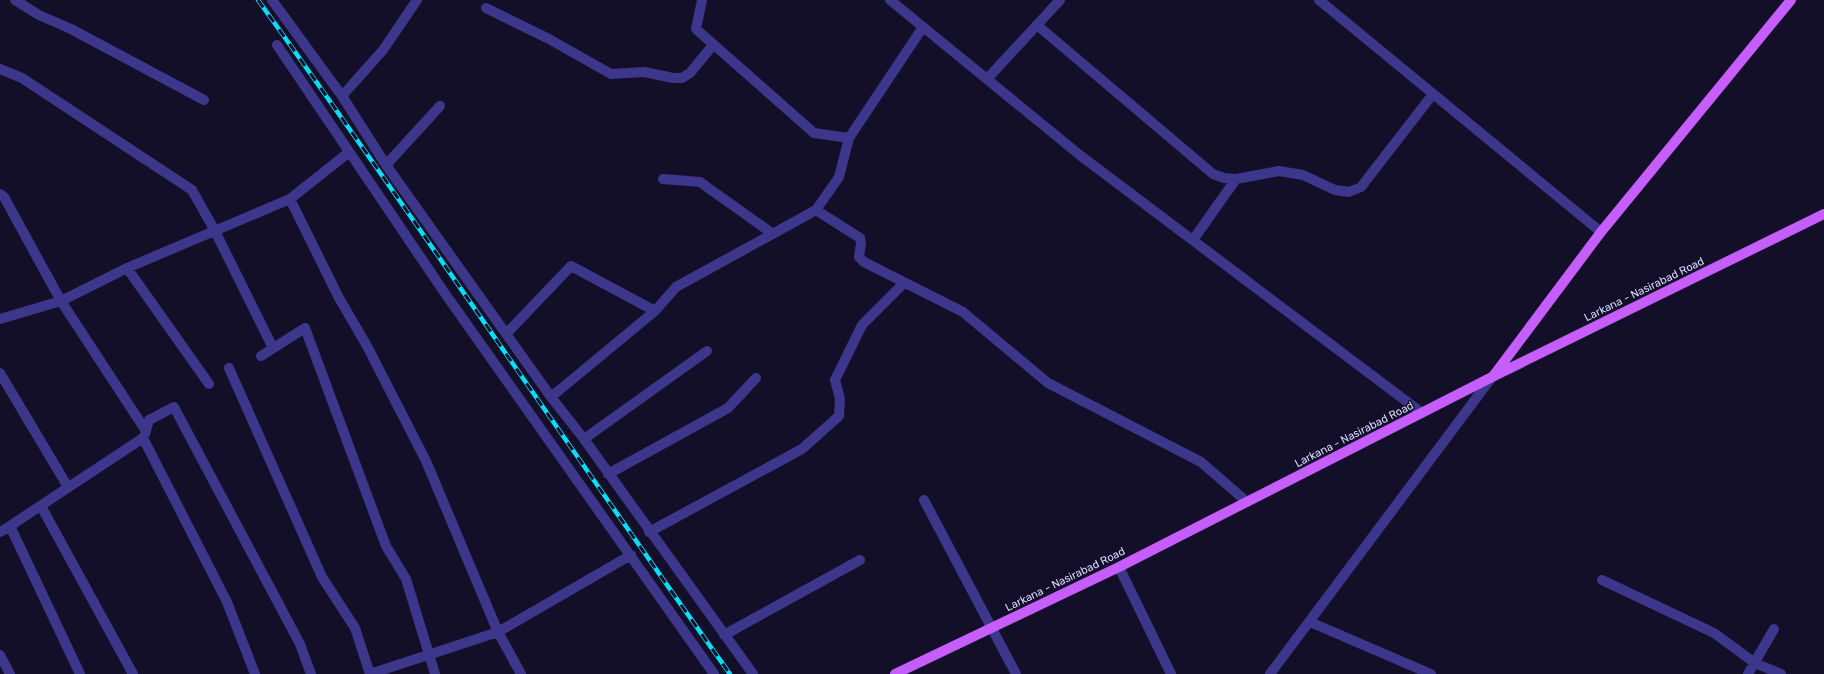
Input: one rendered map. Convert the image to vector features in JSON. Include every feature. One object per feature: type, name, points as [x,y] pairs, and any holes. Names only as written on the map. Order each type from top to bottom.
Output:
[{"type":"main road","points":[[1492,377],[1601,232],[1791,0]]},
{"type":"main road","name":"Larkana - Nasirabad Road","points":[[895,674],[1119,567],[1492,377],[1824,214]]},
{"type":"street","points":[[14,0],[39,16],[71,29],[204,100]]},
{"type":"street","points":[[272,0],[342,96],[386,165],[506,334],[551,397],[584,439],[649,532],[753,674]]},
{"type":"street","points":[[342,96],[383,50],[417,0]]},
{"type":"street","points":[[702,0],[696,29],[713,45],[814,133],[849,138]]},
{"type":"street","points":[[890,0],[1081,156],[1422,413]]},
{"type":"street","points":[[987,79],[1060,0]]},
{"type":"street","points":[[1319,0],[1601,232]]},
{"type":"street","points":[[486,8],[549,39],[611,74],[644,72],[673,78],[682,78],[690,73],[713,45]]},
{"type":"street","points":[[1037,25],[1213,174],[1224,178],[1236,179],[1279,171],[1303,175],[1335,190],[1349,192],[1361,187],[1433,94]]},
{"type":"street","points":[[551,397],[654,311],[676,287],[816,210],[839,177],[849,138],[923,27]]},
{"type":"street","points":[[277,45],[348,153],[444,292],[714,674]]},
{"type":"street","points":[[0,69],[22,78],[192,190],[215,231],[273,348]]},
{"type":"street","points":[[386,165],[440,106]]},
{"type":"street","points":[[0,319],[61,301],[127,268],[290,199],[348,153]]},
{"type":"street","points":[[663,179],[700,182],[773,234]]},
{"type":"street","points":[[1193,240],[1236,179]]},
{"type":"street","points":[[1,198],[61,301],[145,434],[227,602],[255,674]]},
{"type":"street","points":[[290,199],[339,298],[367,346],[426,461],[498,632],[521,674]]},
{"type":"street","points":[[816,210],[860,238],[861,244],[859,257],[864,262],[963,312],[1048,383],[1201,462],[1247,502]]},
{"type":"street","points":[[506,334],[571,266],[654,311]]},
{"type":"street","points":[[127,268],[209,384]]},
{"type":"street","points":[[649,532],[802,448],[839,416],[840,399],[835,380],[862,325],[904,283]]},
{"type":"street","points":[[261,356],[305,328],[386,546],[406,579],[435,674]]},
{"type":"street","points":[[584,439],[707,351]]},
{"type":"street","points":[[229,368],[322,577],[355,628],[370,674],[498,632],[631,555]]},
{"type":"street","points":[[0,373],[68,487]]},
{"type":"street","points":[[1270,674],[1492,377]]},
{"type":"street","points":[[608,474],[728,408],[756,378]]},
{"type":"street","points":[[0,532],[41,506],[145,434],[149,420],[174,407],[300,644],[311,674]]},
{"type":"street","points":[[924,500],[1016,674]]},
{"type":"street","points":[[41,506],[133,674]]},
{"type":"street","points":[[10,526],[80,674]]},
{"type":"street","points":[[724,635],[860,560]]},
{"type":"street","points":[[1119,567],[1171,674]]},
{"type":"street","points":[[1602,580],[1714,633],[1755,663],[1781,674]]},
{"type":"street","points":[[1310,622],[1431,674]]},
{"type":"street","points":[[1748,674],[1774,629]]},
{"type":"street","points":[[0,655],[10,674]]},
{"type":"railway","points":[[258,0],[730,674]]}]
